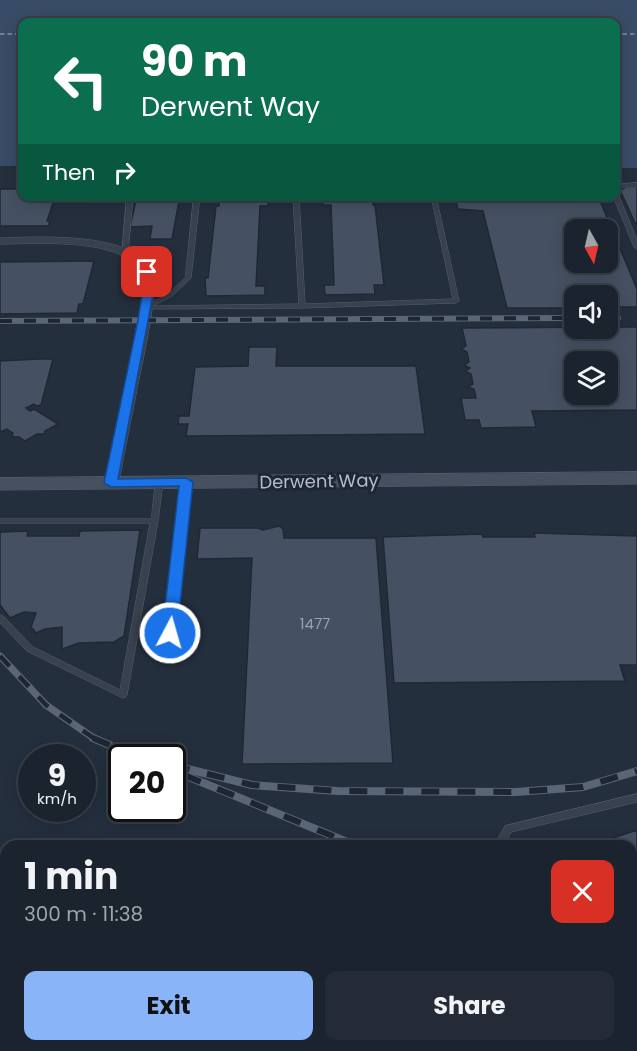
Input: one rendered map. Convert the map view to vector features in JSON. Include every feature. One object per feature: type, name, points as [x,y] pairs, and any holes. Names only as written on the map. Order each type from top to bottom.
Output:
[{"type":"street","points":[[0,241],[70,241],[107,247],[134,257],[147,272],[149,289],[111,483]]},
{"type":"street","name":"Derwent Way","points":[[0,484],[637,478]]},
{"type":"lane","points":[[620,186],[637,185]]},
{"type":"lane","points":[[124,254],[129,201]]},
{"type":"lane","points":[[145,308],[171,295],[188,278],[196,201]]},
{"type":"lane","points":[[296,201],[302,306]]},
{"type":"lane","points":[[145,308],[456,301],[434,201]]},
{"type":"lane","points":[[618,201],[637,247]]},
{"type":"lane","points":[[0,618],[30,649],[123,694],[159,482]]},
{"type":"lane","points":[[170,633],[186,482]]},
{"type":"lane","points":[[0,521],[154,521]]},
{"type":"lane","points":[[502,840],[508,829],[637,798]]},
{"type":"water","points":[[0,0],[637,0],[637,168],[620,168],[620,18],[18,18],[18,166],[0,166]]},
{"type":"building","points":[[626,187],[637,187],[637,223],[620,190]]},
{"type":"building","points":[[0,189],[18,189],[18,201],[91,201],[91,203],[53,203],[47,221],[50,221],[48,226],[0,226]]},
{"type":"building","points":[[136,201],[179,201],[172,239],[150,239],[152,226],[130,227]]},
{"type":"building","points":[[220,201],[268,201],[268,206],[260,206],[256,286],[265,286],[265,295],[206,296],[205,278],[208,278],[216,206],[219,206]]},
{"type":"building","points":[[323,201],[372,201],[375,205],[384,285],[374,285],[375,294],[325,295],[324,285],[334,285],[331,205],[323,205]]},
{"type":"building","points":[[456,201],[600,201],[608,219],[564,219],[564,273],[618,273],[618,244],[637,289],[637,307],[618,307],[618,285],[564,285],[564,308],[507,308],[483,211],[458,209]]},
{"type":"building","points":[[94,261],[83,304],[79,304],[77,313],[0,314],[0,262]]},
{"type":"building","points":[[564,327],[564,339],[618,339],[618,327],[637,327],[637,410],[532,411],[536,427],[481,428],[479,420],[465,420],[461,398],[476,398],[474,389],[468,387],[473,384],[471,374],[465,371],[470,368],[464,365],[469,362],[467,352],[461,349],[466,346],[462,328]]},
{"type":"building","points":[[249,347],[277,347],[276,366],[416,366],[425,434],[186,436],[188,424],[178,424],[179,416],[189,416],[195,367],[248,366]]},
{"type":"building","points":[[53,359],[41,405],[34,404],[26,408],[30,411],[34,409],[58,424],[45,431],[44,434],[37,434],[25,441],[19,437],[12,437],[13,433],[7,429],[0,432],[0,361]]},
{"type":"building","points":[[279,526],[283,529],[284,538],[376,538],[393,763],[242,764],[252,558],[197,559],[200,528],[258,528],[263,530]]},
{"type":"building","points":[[140,530],[124,636],[114,642],[79,643],[62,649],[62,627],[45,629],[36,633],[31,627],[36,613],[24,612],[10,618],[0,605],[0,532],[28,531],[27,536],[79,536],[80,531]]},
{"type":"building","points":[[635,532],[637,532],[637,665],[620,665],[625,681],[394,683],[383,537],[482,534],[483,537],[535,537],[534,533],[636,536]]},
{"type":"building","points":[[637,830],[637,840],[607,840]]},
{"type":"ferry route","points":[[0,34],[18,34]]},
{"type":"ferry route","points":[[620,34],[637,34]]},
{"type":"railway","points":[[0,321],[564,318]]},
{"type":"railway","points":[[0,656],[46,705],[94,739]]},
{"type":"railway","points":[[94,739],[108,744]]},
{"type":"railway","points":[[186,768],[252,785],[337,791],[516,792],[583,787],[637,771]]},
{"type":"railway","points":[[186,776],[342,840]]},
{"type":"route","points":[[147,272],[149,289],[144,320],[111,483],[186,482],[170,633]]}]
